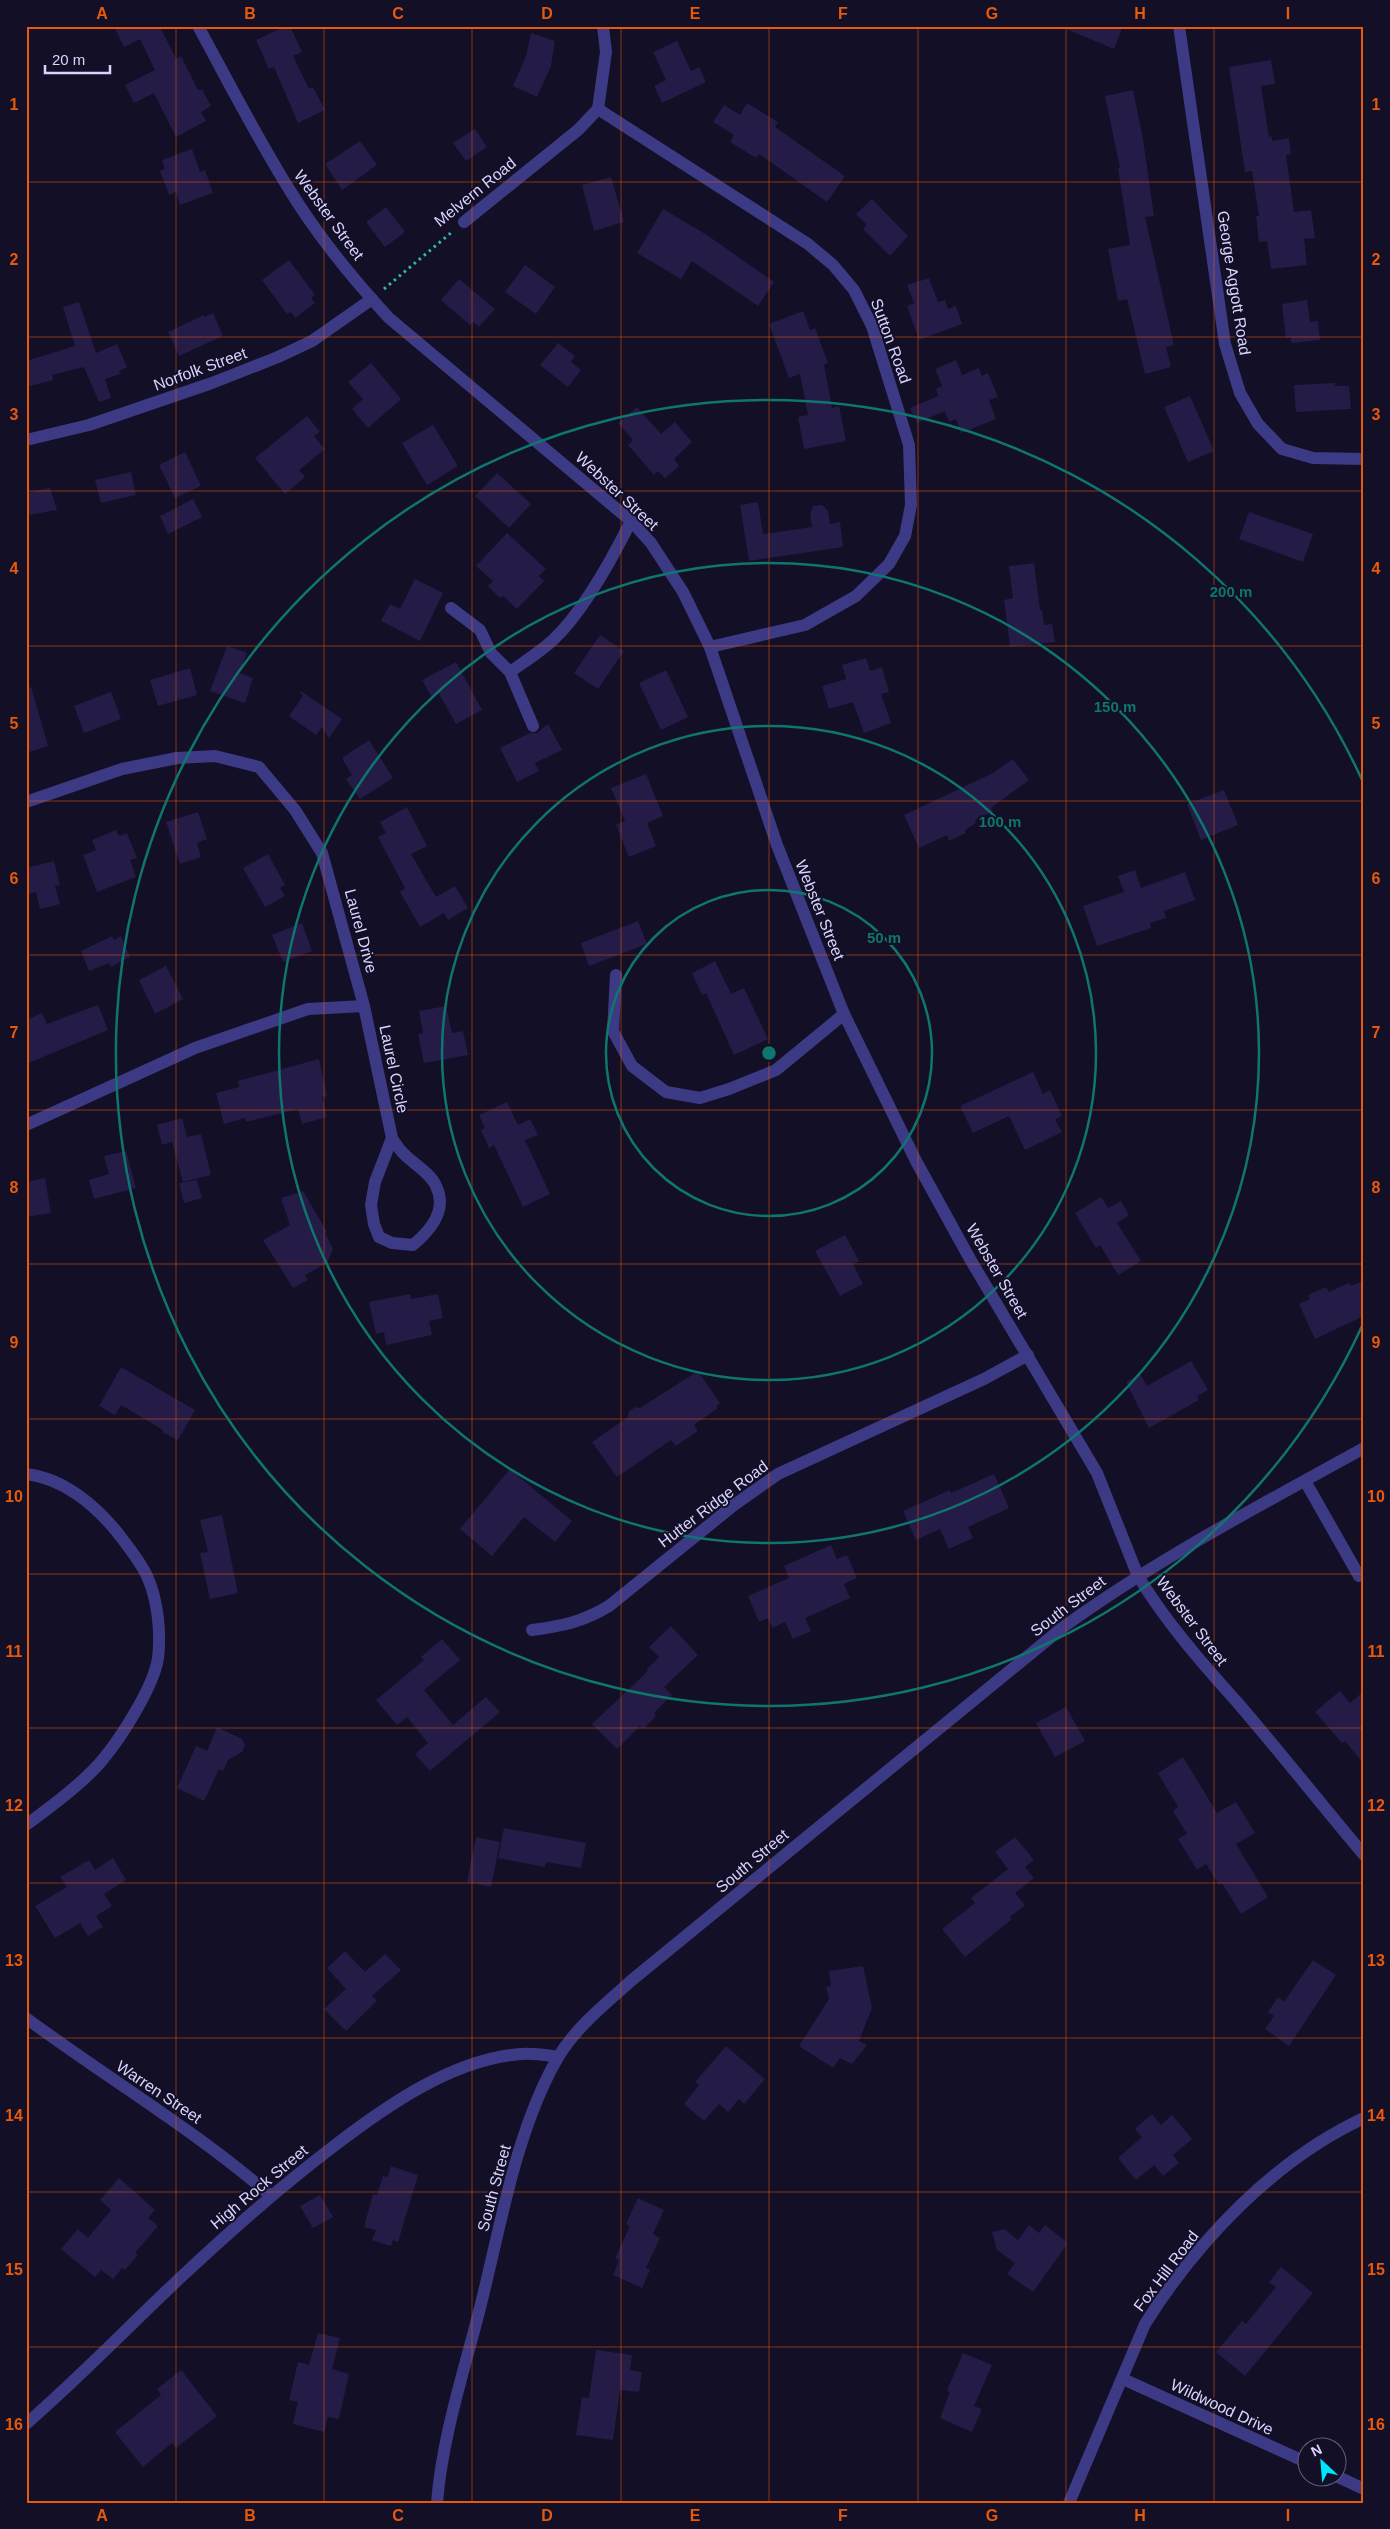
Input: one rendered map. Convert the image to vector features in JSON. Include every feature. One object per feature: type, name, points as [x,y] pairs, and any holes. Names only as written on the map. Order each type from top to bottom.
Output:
[{"type":"street","name":"Webster Street","points":[[198,26],[289,190],[317,232],[372,299],[389,318],[630,521],[650,543],[683,592],[710,647],[777,845],[844,1014],[916,1161],[970,1260],[1097,1473],[1138,1576],[1151,1597],[1207,1670],[1237,1702],[1364,1855]]},
{"type":"street","points":[[598,109],[606,52],[603,26]]},
{"type":"street","name":"George Aggott Road","points":[[1179,26],[1225,344],[1240,393],[1258,424],[1282,449],[1313,458],[1364,459]]},
{"type":"street","name":"Melvern Road","points":[[464,222],[578,130],[598,109]]},
{"type":"street","name":"Sutton Road","points":[[598,109],[808,244],[832,265],[854,290],[872,326],[909,446],[911,505],[905,536],[889,564],[856,596],[805,626],[710,647]]},
{"type":"street","name":"Norfolk Street","points":[[26,440],[89,425],[212,384],[312,341],[372,299]]},
{"type":"street","points":[[510,672],[553,639],[574,613],[616,552],[630,521]]},
{"type":"street","points":[[451,608],[480,630],[491,653],[510,672],[533,726]]},
{"type":"street","name":"Laurel Drive","points":[[26,802],[122,769],[177,758],[214,756],[259,766],[295,810],[322,853],[364,1006]]},
{"type":"street","points":[[616,975],[613,1032],[632,1066],[666,1092],[692,1097],[700,1098],[730,1089],[776,1070],[844,1014]]},
{"type":"street","points":[[26,1125],[195,1048],[308,1009],[364,1006]]},
{"type":"street","name":"Laurel Circle","points":[[364,1006],[392,1138],[402,1152],[436,1185],[439,1198],[439,1215],[426,1233],[413,1245],[392,1243],[379,1237],[374,1224],[371,1205],[375,1182],[392,1138]]},
{"type":"street","name":"Hutter Ridge Road","points":[[532,1630],[569,1625],[590,1617],[610,1606],[734,1505],[778,1474],[984,1379],[1028,1355]]},
{"type":"street","name":"South Street","points":[[437,2503],[455,2406],[518,2158],[540,2095],[558,2057],[594,2014],[632,1980],[1062,1628],[1138,1576],[1364,1448]]},
{"type":"street","points":[[26,1474],[64,1486],[88,1502],[107,1520],[147,1576],[157,1611],[158,1660],[140,1704],[104,1760],[53,1806],[26,1825]]},
{"type":"street","points":[[1305,1481],[1360,1576]]},
{"type":"street","name":"Warren Street","points":[[26,2018],[227,2159],[271,2196]]},
{"type":"street","name":"High Rock Street","points":[[26,2424],[94,2362],[178,2280],[271,2196],[356,2130],[416,2090],[474,2065],[502,2056],[534,2053],[558,2057]]},
{"type":"street","name":"Fox Hill Road","points":[[1069,2503],[1145,2324],[1160,2299],[1224,2222],[1283,2170],[1322,2141],[1364,2118]]},
{"type":"street","name":"Wildwood Drive","points":[[1123,2379],[1298,2459]]},
{"type":"street","points":[[1348,2482],[1364,2489]]},
{"type":"path","name":"Melvern Road","points":[[372,299],[464,222]]},
{"type":"building","points":[[114,26],[166,26],[161,29],[176,59],[181,56],[198,90],[202,89],[211,106],[201,112],[206,121],[176,137],[154,93],[134,103],[125,85],[155,70],[140,39],[124,47]]},
{"type":"building","points":[[286,26],[290,26],[302,52],[293,56],[309,89],[313,87],[325,110],[298,123],[274,67],[269,69],[256,40]]},
{"type":"building","points":[[1059,26],[1123,26],[1114,49]]},
{"type":"building","points":[[531,33],[555,41],[551,66],[537,97],[513,86],[526,56]]},
{"type":"building","points":[[677,41],[691,71],[699,67],[706,82],[662,103],[654,86],[666,80],[653,52]]},
{"type":"building","points":[[1271,60],[1275,84],[1261,86],[1269,137],[1272,136],[1272,141],[1289,138],[1291,154],[1286,155],[1294,212],[1311,210],[1315,238],[1304,239],[1307,265],[1271,269],[1267,241],[1259,242],[1256,216],[1259,216],[1252,171],[1245,172],[1229,67]]},
{"type":"building","points":[[1133,90],[1143,139],[1154,216],[1145,217],[1174,345],[1166,347],[1171,367],[1145,374],[1127,299],[1118,301],[1108,249],[1130,245],[1118,168],[1120,168],[1105,96]]},
{"type":"building","points":[[747,103],[778,122],[775,127],[845,176],[827,202],[759,154],[756,158],[730,142],[734,135],[713,122],[724,105],[740,115]]},
{"type":"building","points":[[475,129],[487,147],[466,161],[453,143]]},
{"type":"building","points":[[360,141],[377,165],[342,190],[325,164]]},
{"type":"building","points":[[192,149],[200,172],[205,170],[213,193],[180,205],[176,192],[169,195],[160,171],[165,169],[162,160]]},
{"type":"building","points":[[611,177],[624,222],[594,231],[582,185]]},
{"type":"building","points":[[872,199],[908,236],[890,256],[863,229],[867,225],[856,214]]},
{"type":"building","points":[[386,207],[405,232],[385,247],[366,222]]},
{"type":"building","points":[[663,209],[707,235],[774,282],[758,306],[692,261],[681,279],[637,253]]},
{"type":"building","points":[[289,260],[315,295],[311,298],[315,303],[295,318],[291,312],[287,314],[262,280]]},
{"type":"building","points":[[525,265],[555,287],[536,314],[505,292]]},
{"type":"building","points":[[929,278],[938,302],[945,300],[948,309],[956,306],[962,324],[919,340],[907,306],[914,303],[907,285]]},
{"type":"building","points":[[459,279],[495,309],[479,327],[473,322],[470,325],[441,300]]},
{"type":"building","points":[[1307,300],[1310,322],[1318,321],[1320,340],[1292,343],[1290,337],[1286,338],[1282,304]]},
{"type":"building","points":[[79,302],[96,353],[117,344],[127,367],[119,371],[120,374],[105,379],[111,398],[99,402],[84,367],[52,375],[53,380],[26,387],[26,361],[75,346],[63,307]]},
{"type":"building","points":[[803,311],[810,330],[815,328],[828,363],[824,365],[832,408],[839,406],[846,441],[804,449],[798,417],[808,415],[800,374],[789,378],[769,324]]},
{"type":"building","points":[[213,313],[223,336],[179,356],[168,332],[204,315],[205,317]]},
{"type":"building","points":[[558,343],[575,356],[571,362],[581,370],[568,387],[540,365]]},
{"type":"building","points":[[956,360],[962,375],[979,368],[982,376],[988,373],[998,397],[989,400],[996,419],[961,433],[956,419],[949,422],[945,411],[917,423],[910,408],[938,396],[936,389],[942,386],[935,369]]},
{"type":"building","points":[[371,363],[401,399],[368,428],[352,409],[363,399],[348,382]]},
{"type":"building","points":[[1335,383],[1335,386],[1349,386],[1351,409],[1296,412],[1294,385]]},
{"type":"building","points":[[1190,396],[1214,451],[1188,462],[1164,407]]},
{"type":"building","points":[[637,407],[661,434],[675,422],[692,442],[674,459],[679,466],[665,478],[658,471],[654,475],[628,445],[633,440],[618,423]]},
{"type":"building","points":[[307,416],[320,432],[314,436],[325,449],[299,470],[305,477],[285,494],[255,458]]},
{"type":"building","points":[[433,425],[458,466],[427,485],[402,443]]},
{"type":"building","points":[[185,452],[201,486],[175,498],[159,465]]},
{"type":"building","points":[[131,472],[136,495],[101,503],[95,480]]},
{"type":"building","points":[[497,473],[531,504],[509,528],[475,496]]},
{"type":"building","points":[[50,488],[57,510],[29,515],[26,493]]},
{"type":"building","points":[[193,499],[202,517],[168,534],[160,516]]},
{"type":"building","points":[[758,502],[763,534],[812,527],[810,514],[813,506],[822,505],[828,511],[830,524],[840,522],[843,547],[749,561],[740,505]]},
{"type":"building","points":[[1249,512],[1313,534],[1303,562],[1239,539]]},
{"type":"building","points":[[507,533],[546,569],[539,576],[544,581],[517,609],[503,596],[500,598],[488,586],[493,581],[476,566]]},
{"type":"building","points":[[1034,563],[1040,610],[1042,610],[1044,625],[1052,624],[1055,642],[1010,647],[1004,600],[1013,598],[1009,566]]},
{"type":"building","points":[[415,579],[443,593],[420,641],[381,621],[390,604],[400,609]]},
{"type":"building","points":[[600,635],[624,651],[598,689],[574,673]]},
{"type":"building","points":[[227,646],[247,653],[240,673],[253,678],[245,703],[210,691]]},
{"type":"building","points":[[866,658],[870,671],[882,667],[889,692],[881,694],[891,723],[864,733],[853,702],[829,709],[822,686],[846,679],[842,665]]},
{"type":"building","points":[[456,662],[482,710],[456,724],[438,692],[431,696],[422,680]]},
{"type":"building","points":[[190,668],[197,695],[158,706],[150,680]]},
{"type":"building","points":[[666,670],[688,717],[661,730],[639,683]]},
{"type":"building","points":[[31,687],[48,746],[26,753],[26,688]]},
{"type":"building","points":[[299,690],[342,719],[329,738],[322,727],[316,735],[289,716],[303,696]]},
{"type":"building","points":[[111,692],[121,719],[84,733],[74,706]]},
{"type":"building","points":[[548,724],[562,750],[535,763],[539,771],[517,782],[500,748],[530,733],[537,733]]},
{"type":"building","points":[[369,740],[393,778],[360,799],[346,779],[352,775],[342,758]]},
{"type":"building","points":[[1013,759],[1029,780],[991,808],[993,811],[975,820],[976,823],[965,830],[966,833],[949,841],[947,835],[919,848],[904,815],[993,773]]},
{"type":"building","points":[[646,774],[663,816],[647,823],[656,846],[629,857],[616,825],[625,821],[611,788]]},
{"type":"building","points":[[1224,790],[1238,825],[1201,840],[1187,804]]},
{"type":"building","points":[[407,807],[427,846],[411,854],[436,897],[455,886],[468,908],[448,920],[444,913],[420,927],[400,892],[405,888],[378,837],[386,833],[380,822]]},
{"type":"building","points":[[198,812],[207,839],[197,843],[201,857],[180,864],[166,822]]},
{"type":"building","points":[[116,830],[119,836],[127,833],[137,858],[130,860],[136,877],[97,892],[83,855],[96,850],[92,840]]},
{"type":"building","points":[[268,854],[285,885],[280,888],[285,896],[265,907],[243,868]]},
{"type":"building","points":[[54,861],[60,885],[55,886],[60,904],[40,909],[36,892],[29,894],[26,868]]},
{"type":"building","points":[[1135,870],[1141,888],[1185,872],[1195,900],[1164,911],[1166,918],[1150,923],[1151,928],[1097,946],[1083,906],[1124,892],[1118,876]]},
{"type":"building","points":[[638,921],[647,944],[589,966],[581,943]]},
{"type":"building","points":[[302,923],[312,951],[283,962],[272,935]]},
{"type":"building","points":[[112,936],[114,940],[121,936],[130,957],[111,967],[109,963],[89,971],[81,951]]},
{"type":"building","points":[[715,961],[731,994],[744,988],[768,1039],[734,1055],[706,993],[702,995],[692,973]]},
{"type":"building","points":[[166,966],[183,999],[155,1014],[139,980]]},
{"type":"building","points":[[98,1005],[108,1030],[26,1064],[26,1020],[42,1013],[47,1024]]},
{"type":"building","points":[[446,1006],[452,1033],[463,1031],[468,1055],[424,1063],[418,1034],[423,1033],[419,1011]]},
{"type":"building","points":[[319,1059],[327,1096],[322,1097],[327,1117],[302,1124],[298,1109],[246,1122],[245,1118],[224,1124],[216,1093],[239,1087],[238,1081]]},
{"type":"building","points":[[1033,1072],[1043,1094],[1050,1090],[1062,1116],[1055,1119],[1062,1132],[1025,1150],[1009,1116],[973,1133],[960,1106]]},
{"type":"building","points":[[507,1102],[518,1125],[530,1119],[538,1135],[525,1140],[550,1194],[523,1207],[494,1145],[489,1148],[481,1130],[485,1128],[479,1115]]},
{"type":"building","points":[[182,1118],[187,1137],[201,1134],[211,1175],[183,1182],[172,1142],[162,1145],[157,1125]]},
{"type":"building","points":[[126,1151],[136,1188],[94,1199],[89,1180],[109,1174],[104,1156]]},
{"type":"building","points":[[45,1178],[51,1213],[26,1217],[26,1182]]},
{"type":"building","points":[[197,1180],[202,1198],[184,1203],[179,1183]]},
{"type":"building","points":[[303,1191],[327,1232],[325,1233],[333,1249],[327,1263],[305,1275],[308,1280],[293,1288],[263,1240],[290,1225],[281,1198]]},
{"type":"building","points":[[1101,1197],[1108,1208],[1121,1201],[1129,1215],[1117,1223],[1141,1261],[1118,1275],[1100,1245],[1096,1248],[1075,1213]]},
{"type":"building","points":[[845,1235],[859,1261],[853,1264],[863,1284],[840,1296],[815,1251]]},
{"type":"building","points":[[1364,1280],[1364,1316],[1315,1339],[1299,1304],[1310,1299],[1308,1295],[1326,1287],[1329,1292],[1349,1283],[1351,1286]]},
{"type":"building","points":[[410,1294],[411,1299],[438,1294],[443,1318],[429,1321],[432,1335],[386,1345],[384,1332],[376,1334],[369,1302]]},
{"type":"building","points":[[1191,1361],[1208,1390],[1197,1396],[1199,1400],[1149,1428],[1126,1382],[1140,1374],[1147,1386]]},
{"type":"building","points":[[121,1367],[195,1410],[178,1440],[162,1432],[163,1430],[121,1405],[115,1415],[99,1406]]},
{"type":"building","points":[[698,1371],[720,1403],[716,1406],[718,1408],[694,1425],[698,1431],[676,1446],[671,1440],[617,1477],[592,1442],[628,1417],[629,1411],[636,1407],[640,1408]]},
{"type":"building","points":[[510,1469],[572,1521],[555,1542],[524,1517],[492,1556],[460,1529]]},
{"type":"building","points":[[994,1474],[1009,1508],[968,1527],[973,1538],[949,1549],[940,1529],[916,1540],[903,1511],[950,1490],[951,1493]]},
{"type":"building","points":[[222,1515],[238,1593],[210,1599],[200,1553],[208,1552],[200,1520]]},
{"type":"building","points":[[831,1545],[837,1559],[847,1555],[857,1578],[844,1584],[850,1598],[805,1618],[811,1631],[793,1639],[785,1622],[772,1628],[768,1618],[759,1622],[748,1596],[789,1578],[784,1566]]},
{"type":"building","points":[[671,1626],[698,1655],[664,1687],[672,1695],[654,1713],[656,1716],[643,1729],[640,1726],[617,1749],[592,1724],[648,1671],[646,1670],[659,1657],[649,1647]]},
{"type":"building","points":[[442,1639],[460,1660],[424,1690],[453,1725],[486,1697],[500,1712],[430,1771],[415,1754],[428,1743],[407,1717],[397,1725],[376,1700],[424,1660],[421,1657]]},
{"type":"building","points":[[1340,1691],[1350,1703],[1364,1691],[1364,1764],[1345,1741],[1342,1743],[1315,1712]]},
{"type":"building","points":[[1066,1707],[1085,1741],[1055,1757],[1036,1723]]},
{"type":"building","points":[[217,1727],[242,1739],[245,1746],[242,1752],[228,1760],[223,1771],[219,1769],[204,1801],[177,1788],[196,1746],[207,1751]]},
{"type":"building","points":[[1183,1757],[1217,1813],[1236,1802],[1255,1833],[1236,1844],[1268,1897],[1241,1914],[1222,1883],[1219,1885],[1206,1864],[1197,1870],[1178,1839],[1187,1834],[1173,1811],[1178,1807],[1158,1773]]},
{"type":"building","points":[[504,1828],[586,1843],[581,1868],[546,1862],[545,1867],[498,1858]]},
{"type":"building","points":[[476,1837],[500,1842],[491,1887],[467,1882]]},
{"type":"building","points":[[1015,1837],[1034,1860],[1025,1867],[1034,1878],[1015,1893],[1025,1905],[1010,1917],[1012,1919],[965,1957],[942,1929],[975,1903],[971,1898],[1008,1869],[995,1852]]},
{"type":"building","points":[[113,1858],[126,1880],[104,1894],[112,1906],[96,1916],[103,1927],[88,1936],[80,1923],[55,1938],[35,1906],[67,1887],[60,1877],[89,1860],[95,1870]]},
{"type":"building","points":[[345,1951],[365,1972],[385,1954],[401,1970],[372,1996],[377,2001],[346,2031],[324,2009],[346,1989],[327,1968]]},
{"type":"building","points":[[1313,1960],[1336,1975],[1289,2046],[1265,2029],[1274,2016],[1268,2012],[1278,1997],[1284,2002]]},
{"type":"building","points":[[863,1966],[872,2008],[859,2041],[867,2045],[852,2064],[840,2058],[833,2068],[799,2046],[829,1999],[826,1987],[831,1986],[829,1971]]},
{"type":"building","points":[[726,2046],[765,2079],[744,2104],[739,2099],[728,2112],[719,2104],[704,2121],[684,2104],[699,2085],[695,2082]]},
{"type":"building","points":[[1152,2114],[1161,2125],[1172,2115],[1192,2139],[1173,2155],[1179,2163],[1163,2176],[1154,2165],[1136,2180],[1118,2158],[1142,2137],[1135,2129]]},
{"type":"building","points":[[391,2166],[418,2175],[398,2242],[393,2240],[391,2246],[372,2240],[376,2230],[364,2227],[373,2194],[377,2195],[383,2176],[388,2177]]},
{"type":"building","points":[[119,2178],[155,2210],[148,2218],[158,2226],[135,2253],[138,2255],[125,2270],[122,2268],[113,2279],[101,2270],[95,2277],[61,2249],[78,2229],[88,2238],[111,2210],[100,2200]]},
{"type":"building","points":[[320,2195],[333,2217],[313,2228],[300,2206]]},
{"type":"building","points":[[638,2198],[664,2210],[653,2234],[660,2238],[646,2268],[650,2270],[642,2288],[613,2275],[619,2260],[615,2258],[630,2226],[626,2224]]},
{"type":"building","points":[[1029,2225],[1039,2233],[1045,2225],[1068,2243],[1033,2292],[1007,2274],[1015,2263],[997,2250],[992,2232],[1004,2229],[1018,2240]]},
{"type":"building","points":[[1281,2267],[1313,2293],[1245,2376],[1216,2352],[1242,2321],[1246,2324],[1276,2287],[1269,2282]]},
{"type":"building","points":[[318,2333],[340,2338],[332,2369],[349,2374],[339,2419],[328,2417],[324,2432],[293,2424],[298,2402],[289,2400],[298,2362],[309,2365]]},
{"type":"building","points":[[596,2350],[632,2355],[630,2370],[642,2372],[639,2392],[620,2390],[613,2440],[576,2435],[582,2397],[589,2398]]},
{"type":"building","points":[[963,2353],[992,2365],[974,2406],[982,2409],[972,2432],[940,2418],[950,2392],[947,2391]]},
{"type":"building","points":[[181,2370],[217,2416],[176,2448],[172,2443],[143,2467],[115,2432],[161,2395],[157,2389]]}]
